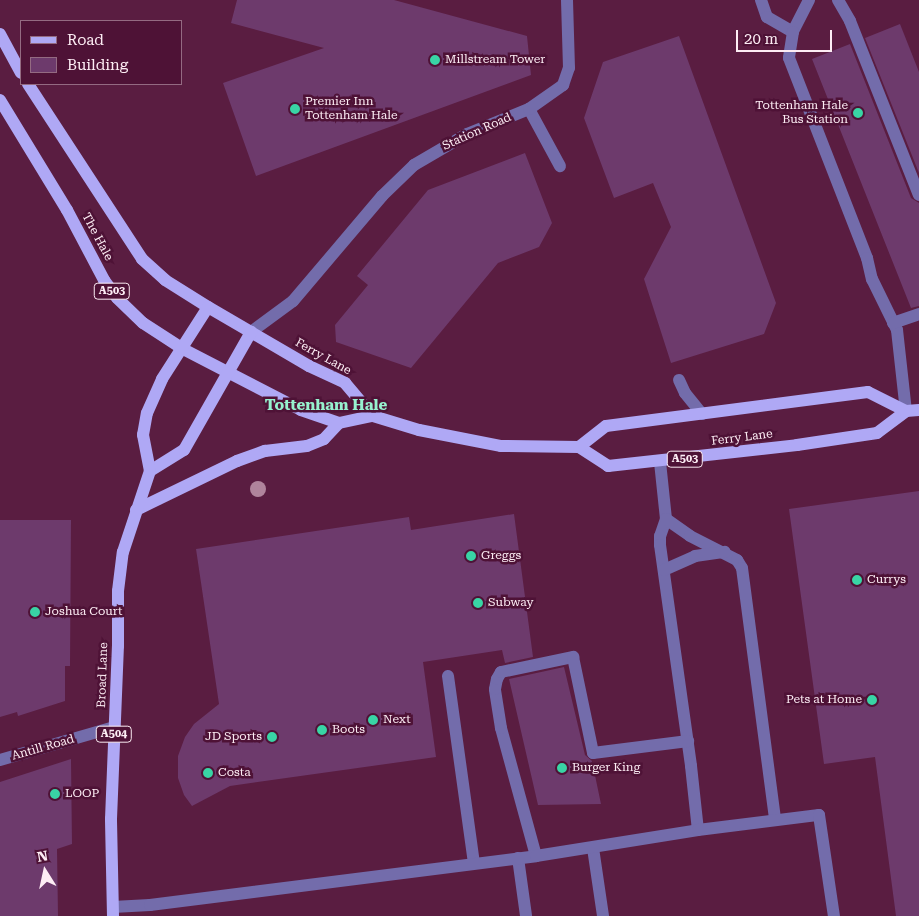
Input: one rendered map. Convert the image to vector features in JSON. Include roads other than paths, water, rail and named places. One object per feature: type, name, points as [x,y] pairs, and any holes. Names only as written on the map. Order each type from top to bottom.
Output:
[{"type":"main road","points":[[0,34],[20,71]]},
{"type":"main road","name":"The Hale","points":[[29,85],[142,259],[165,280],[251,332]]},
{"type":"main road","name":"The Hale","points":[[0,100],[47,175],[113,292],[143,323],[183,349],[227,372]]},
{"type":"main road","points":[[208,307],[183,349],[162,379],[147,413],[143,435],[150,470],[184,450],[251,332]]},
{"type":"main road","name":"Ferry Lane","points":[[251,332],[309,366],[345,383],[374,416]]},
{"type":"main road","name":"A503","points":[[227,372],[279,400],[339,422],[374,416],[419,430],[501,446],[578,447]]},
{"type":"main road","points":[[578,447],[606,426],[868,392],[913,410]]},
{"type":"main road","name":"Ferry Lane","points":[[578,447],[608,466],[660,462],[877,433],[913,410]]},
{"type":"main road","points":[[136,510],[237,461],[265,451],[307,446],[324,439],[339,422]]},
{"type":"main road","name":"Broad Lane","points":[[113,912],[111,818],[118,591],[123,552],[150,470]]},
{"type":"street","name":"Station Road","points":[[251,332],[293,301],[382,196],[414,165],[467,134],[529,109],[562,86],[566,77],[569,60],[567,0]]},
{"type":"street","points":[[761,0],[767,17],[793,32]]},
{"type":"street","points":[[809,0],[793,32],[788,58],[867,258],[872,279],[897,330],[913,410]]},
{"type":"street","points":[[838,0],[850,21],[919,195]]},
{"type":"street","points":[[529,109],[560,166]]},
{"type":"street","points":[[892,323],[919,314]]},
{"type":"street","points":[[679,380],[684,393],[702,414]]},
{"type":"street","points":[[660,462],[666,519],[660,536],[698,830]]},
{"type":"street","points":[[666,519],[690,536],[725,552],[737,560],[742,568],[775,820]]},
{"type":"street","points":[[664,570],[695,556],[725,552]]},
{"type":"street","points":[[536,856],[501,728],[495,689],[501,672],[573,657],[593,753],[688,741]]},
{"type":"street","points":[[448,676],[474,863]]},
{"type":"street","name":"Antill Road","points":[[0,760],[114,727]]},
{"type":"street","points":[[113,912],[150,905],[536,856],[698,830],[819,814],[834,916]]},
{"type":"street","points":[[593,848],[603,916]]},
{"type":"street","points":[[518,858],[526,916]]},
{"type":"place","name":"Millstream Tower","points":[[435,60]]},
{"type":"place","name":"Premier Inn Tottenham Hale","points":[[295,109]]},
{"type":"place","name":"Tottenham Hale Bus Station","points":[[858,113]]},
{"type":"place","name":"Greggs","points":[[471,556]]},
{"type":"place","name":"Currys","points":[[857,580]]},
{"type":"place","name":"Subway","points":[[478,603]]},
{"type":"place","name":"Joshua Court","points":[[35,612]]},
{"type":"place","name":"Pets at Home","points":[[872,700]]},
{"type":"place","name":"Next","points":[[373,720]]},
{"type":"place","name":"Boots","points":[[322,730]]},
{"type":"place","name":"JD Sports","points":[[272,737]]},
{"type":"place","name":"Burger King","points":[[562,768]]},
{"type":"place","name":"Costa","points":[[208,773]]},
{"type":"place","name":"LOOP","points":[[55,794]]},
{"type":"district","name":"Tottenham Hale","points":[[326,406]]}]
